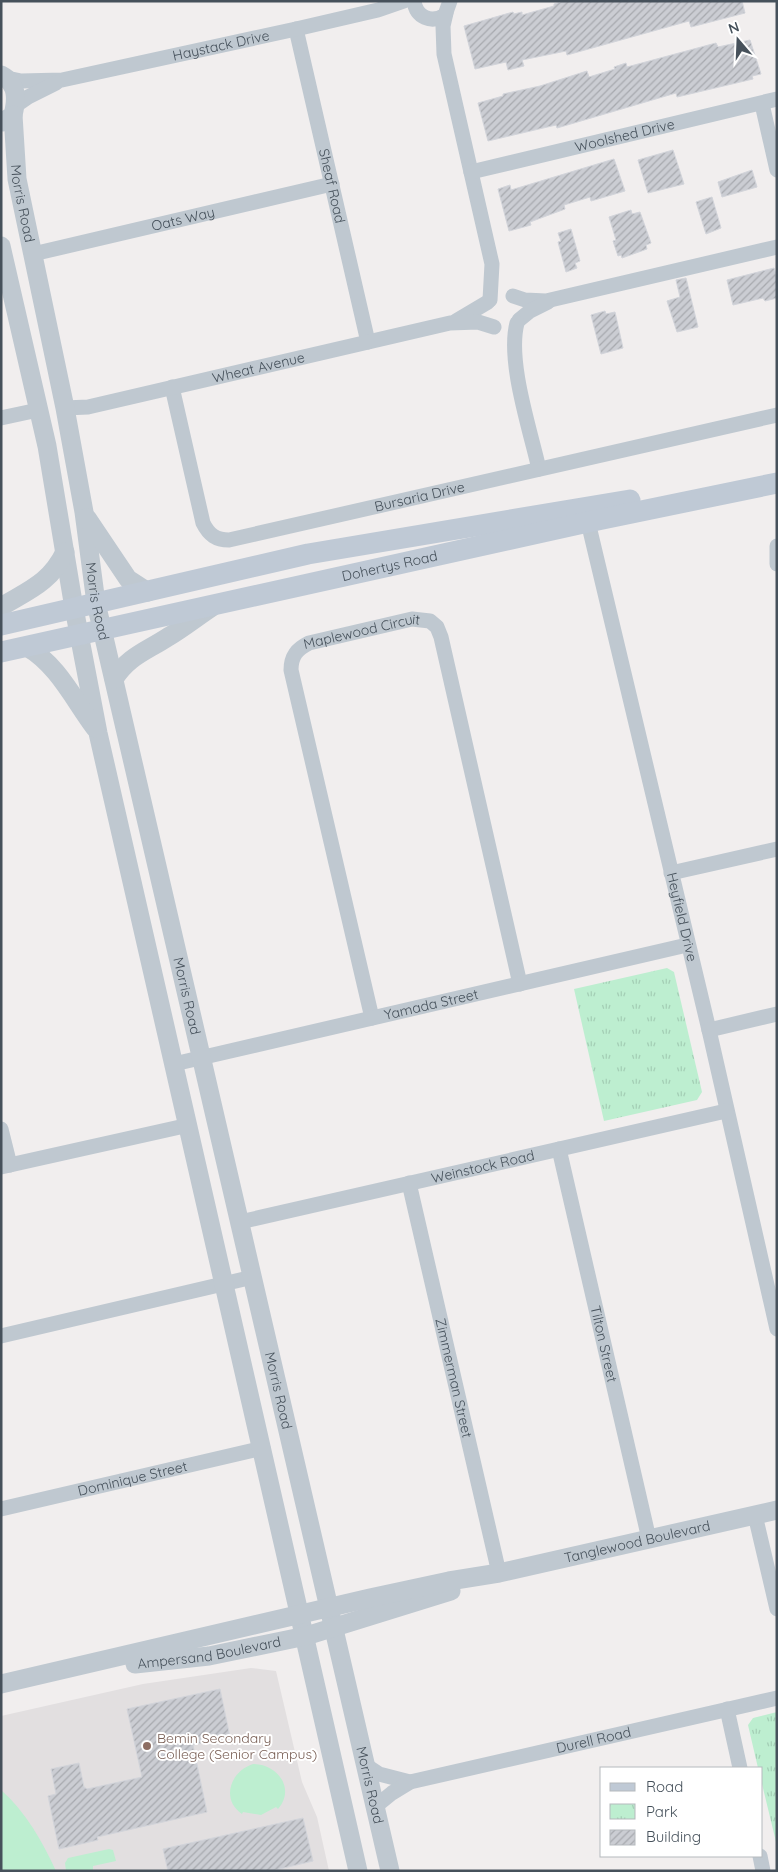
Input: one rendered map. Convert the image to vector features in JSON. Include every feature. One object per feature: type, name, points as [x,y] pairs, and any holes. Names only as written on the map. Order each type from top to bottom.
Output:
[{"type":"main road","name":"Dohertys Road","points":[[1,652],[214,606],[586,515],[777,479]]},
{"type":"main road","name":"Dohertys Road","points":[[1,626],[308,554],[586,515],[777,483]]},
{"type":"street","name":"Haystack Drive","points":[[4,77],[21,81],[62,80],[296,29],[378,10],[404,1]]},
{"type":"street","points":[[414,1],[416,9],[425,18],[444,54]]},
{"type":"street","points":[[425,18],[440,18],[448,8],[463,1]]},
{"type":"street","points":[[448,8],[443,26],[444,54],[492,264],[489,301],[486,313],[490,324],[496,328],[509,347],[516,364]]},
{"type":"street","name":"Haystack Drive","points":[[378,10],[395,10],[425,18]]},
{"type":"street","name":"Sheaf Road","points":[[296,29],[368,342]]},
{"type":"street","name":"Morris Road","points":[[4,77],[15,92],[10,115],[17,179],[66,408],[84,512],[96,603],[331,1608],[390,1871]]},
{"type":"street","name":"Haystack Drive","points":[[10,115],[28,97],[62,80]]},
{"type":"street","name":"Woolshed Drive","points":[[471,172],[777,100]]},
{"type":"street","points":[[762,104],[777,170]]},
{"type":"street","name":"Oats Way","points":[[33,254],[332,184]]},
{"type":"street","points":[[489,301],[502,294],[536,302],[552,300],[777,247]]},
{"type":"street","name":"Morris Road","points":[[2,253],[38,410],[98,733],[306,1636],[358,1871]]},
{"type":"street","points":[[492,264],[522,310],[514,346],[516,364],[539,468]]},
{"type":"street","points":[[496,328],[511,328],[530,311],[552,300]]},
{"type":"street","name":"Wheat Avenue","points":[[450,323],[489,301]]},
{"type":"street","name":"Wheat Avenue","points":[[66,408],[88,407],[450,323],[478,322],[496,328]]},
{"type":"street","name":"Bursaria Drive","points":[[172,387],[203,523],[213,537],[221,540],[239,538],[777,415]]},
{"type":"street","points":[[1,418],[38,410],[66,408]]},
{"type":"street","points":[[84,512],[109,554],[128,579],[148,592]]},
{"type":"street","name":"Heyfield Drive","points":[[586,515],[709,1030],[726,1111],[773,1291],[777,1328]]},
{"type":"street","points":[[777,546],[777,564]]},
{"type":"street","points":[[1,607],[41,584],[58,567],[65,552]]},
{"type":"street","points":[[114,679],[122,667],[136,654],[167,638],[214,606]]},
{"type":"street","name":"Maplewood Circuit","points":[[372,1018],[291,670],[294,654],[309,642],[412,619],[430,621],[437,627],[520,984]]},
{"type":"street","points":[[27,647],[43,656],[54,667],[70,695],[98,733]]},
{"type":"street","points":[[672,873],[777,849]]},
{"type":"street","name":"Yamada Street","points":[[174,1064],[688,944]]},
{"type":"street","points":[[709,1030],[777,1014]]},
{"type":"street","name":"Weinstock Road","points":[[240,1222],[726,1111]]},
{"type":"street","points":[[1,1129],[5,1166],[188,1125]]},
{"type":"street","name":"Tilton Street","points":[[559,1149],[649,1539]]},
{"type":"street","name":"Zimmerman Street","points":[[409,1183],[499,1573]]},
{"type":"street","points":[[1,1336],[253,1277]]},
{"type":"street","name":"Dominique Street","points":[[1,1509],[263,1448]]},
{"type":"street","name":"Tanglewood Boulevard","points":[[301,1615],[448,1581],[499,1573],[777,1510]]},
{"type":"street","points":[[754,1515],[777,1609]]},
{"type":"street","name":"Tanglewood Boulevard","points":[[306,1636],[434,1597],[499,1573]]},
{"type":"street","name":"Ampersand Boulevard","points":[[1,1684],[301,1615]]},
{"type":"street","name":"Ampersand Boulevard","points":[[81,1667],[139,1664],[209,1656],[306,1636]]},
{"type":"street","name":"Durell Road","points":[[376,1806],[410,1782],[777,1698]]},
{"type":"street","points":[[727,1710],[740,1767]]},
{"type":"street","name":"Durell Road","points":[[367,1766],[379,1774],[410,1782]]},
{"type":"street","points":[[760,1857],[763,1871]]},
{"type":"shaded area","name":"Bemin Secondary College (Senior Campus)","points":[[251,1668],[276,1671],[302,1782],[317,1817],[329,1871],[1,1871],[1,1716],[143,1684]]},
{"type":"green space","points":[[667,968],[674,972],[702,1092],[697,1100],[604,1121],[574,989]]},
{"type":"green space","points":[[777,1712],[777,1846],[763,1788],[763,1767],[758,1767],[748,1725],[753,1718]]},
{"type":"green space","points":[[253,1764],[270,1768],[281,1779],[284,1786],[283,1801],[278,1809],[276,1807],[261,1815],[243,1812],[242,1814],[231,1801],[230,1793],[234,1779],[245,1768]]},
{"type":"green space","points":[[1,1790],[33,1827],[56,1871],[1,1871]]},
{"type":"green space","points":[[109,1849],[113,1850],[116,1861],[93,1866],[93,1871],[66,1871],[65,1863],[68,1858]]},
{"type":"building","points":[[564,1],[742,1],[745,13],[691,27],[689,21],[567,55],[566,51],[522,60],[524,66],[508,70],[506,62],[475,69],[464,26],[513,12],[514,14],[522,12],[522,15],[554,6],[554,4]]},
{"type":"building","points":[[750,40],[761,74],[752,76],[753,79],[677,97],[676,93],[557,128],[556,125],[488,141],[478,103],[503,96],[503,94],[540,86],[587,71],[589,77],[615,69],[614,67],[626,63],[627,67],[716,43],[718,47]]},
{"type":"building","points":[[673,150],[684,184],[648,193],[638,160]]},
{"type":"building","points":[[614,159],[625,191],[591,201],[590,197],[564,205],[565,209],[530,222],[531,225],[509,231],[498,189],[510,185],[511,190]]},
{"type":"building","points":[[752,170],[757,187],[722,197],[718,182]]},
{"type":"building","points":[[712,197],[721,228],[706,234],[696,202]]},
{"type":"building","points":[[631,210],[632,214],[640,212],[651,243],[646,245],[647,249],[622,258],[621,255],[618,256],[613,241],[616,240],[609,217]]},
{"type":"building","points":[[571,229],[580,261],[575,263],[577,268],[566,272],[558,242],[561,241],[558,233]]},
{"type":"building","points":[[774,268],[777,278],[777,298],[765,301],[763,298],[733,305],[727,280]]},
{"type":"building","points":[[686,278],[698,327],[677,332],[667,301],[680,297],[676,280]]},
{"type":"building","points":[[605,311],[606,314],[615,312],[623,348],[601,354],[591,315]]},
{"type":"building","points":[[220,1689],[230,1737],[193,1745],[207,1812],[97,1837],[98,1840],[59,1849],[48,1796],[56,1794],[51,1769],[79,1763],[84,1787],[87,1789],[142,1777],[127,1709]]},
{"type":"building","points":[[303,1818],[313,1861],[271,1871],[168,1871],[163,1849]]},
{"type":"place","name":"Bemin Secondary College (Senior Campus)","points":[[147,1746]]}]
